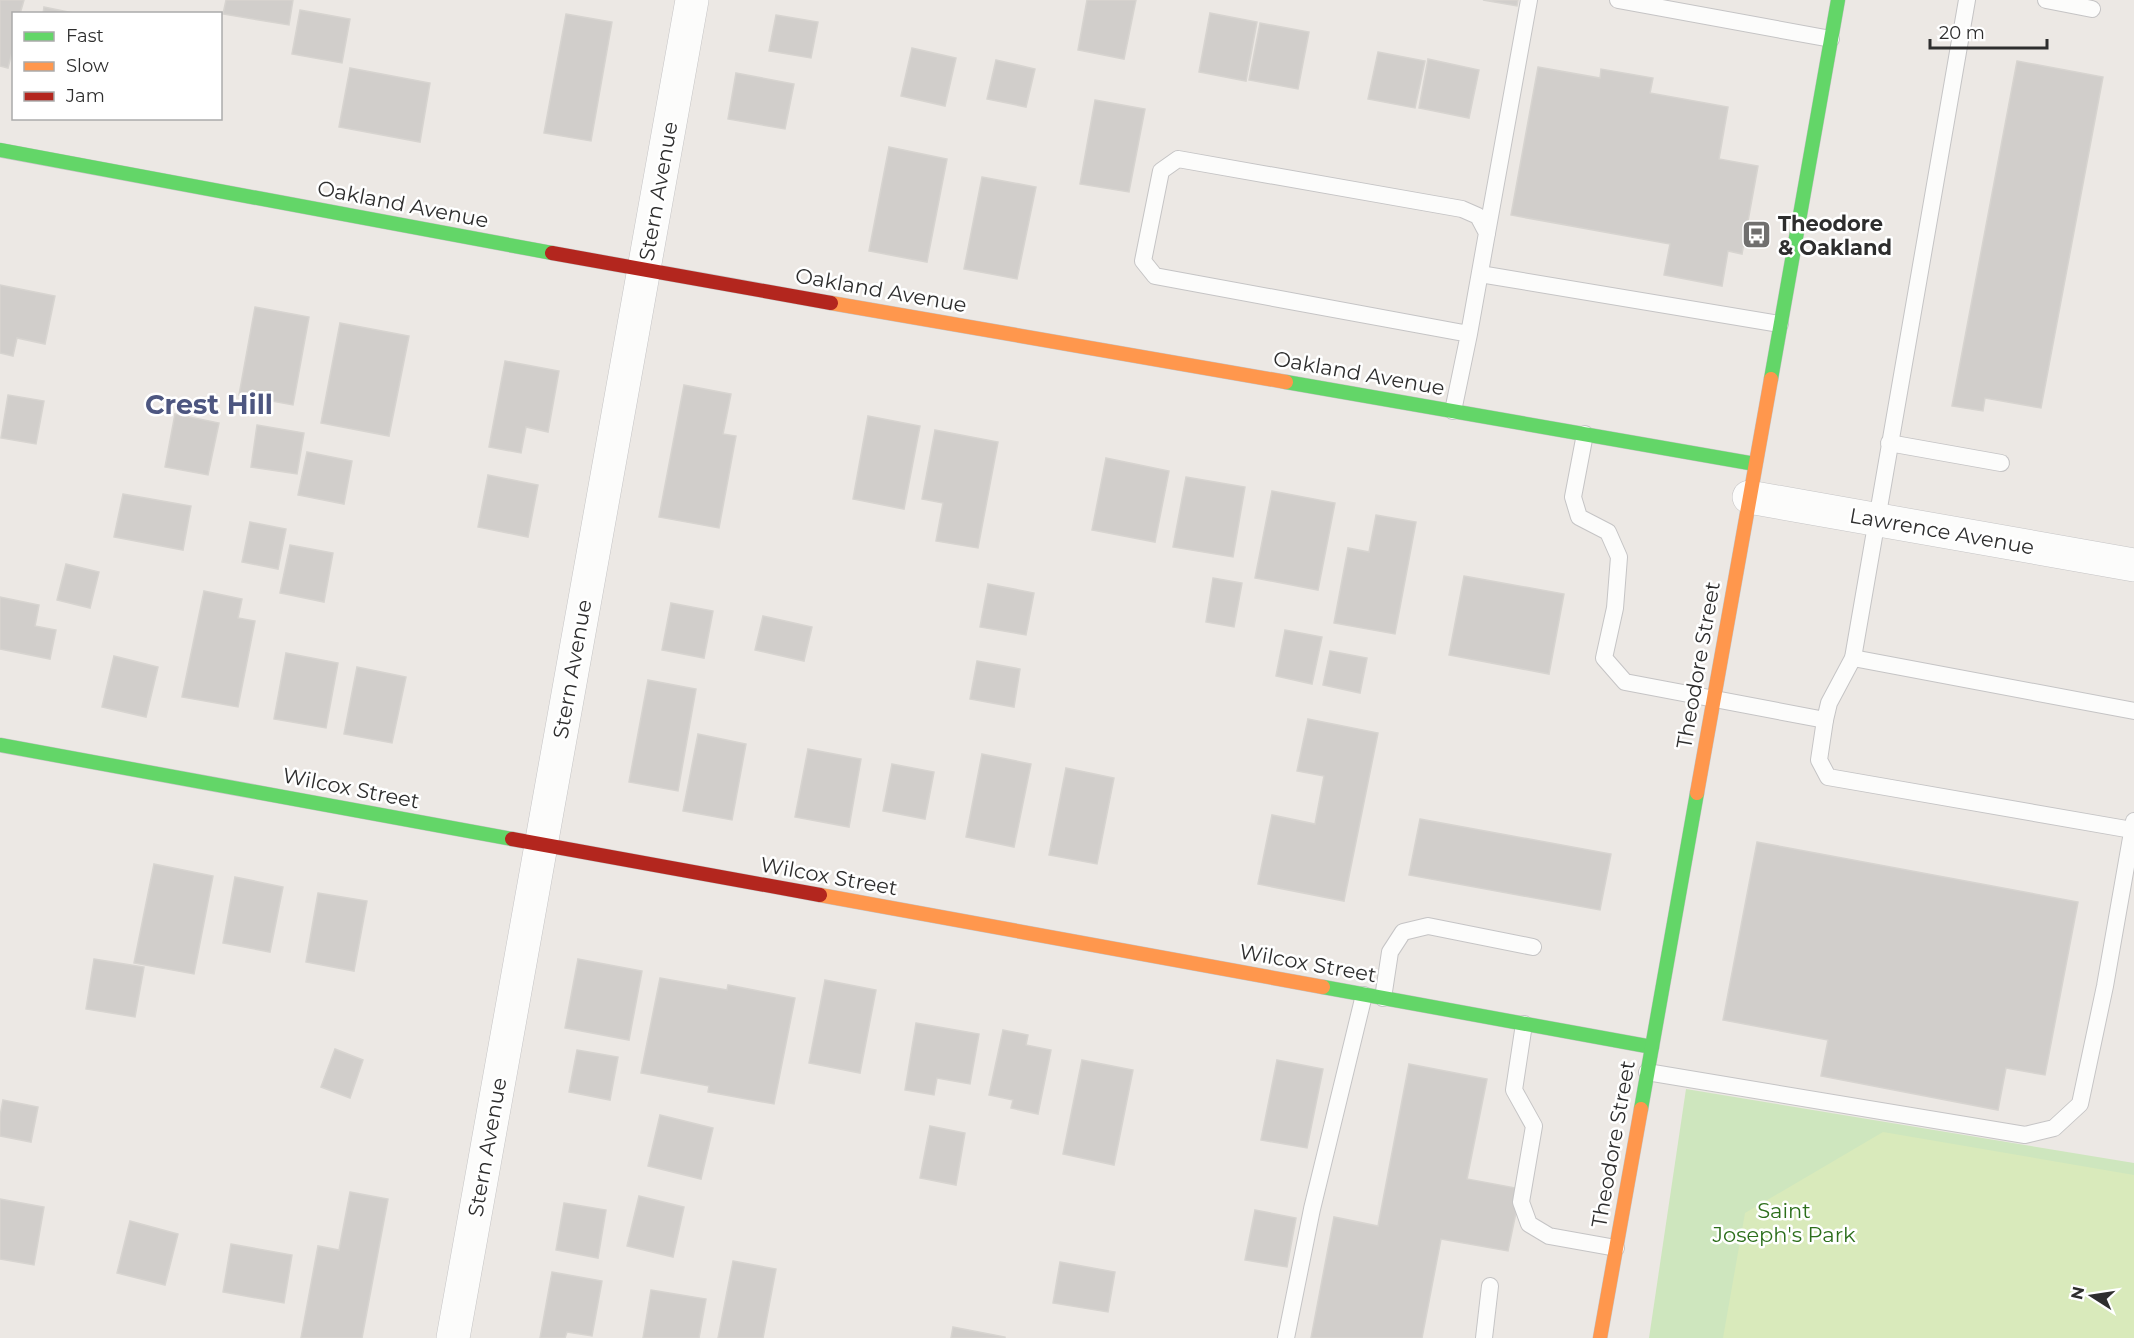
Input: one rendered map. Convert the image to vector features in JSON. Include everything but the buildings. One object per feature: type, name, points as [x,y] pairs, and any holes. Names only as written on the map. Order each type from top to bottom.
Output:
[{"type":"street","name":"Stern Avenue","points":[[453,1338],[692,0]]},
{"type":"street","name":"Theodore Street","points":[[1600,1338],[1838,0]]},
{"type":"street","name":"Oakland Avenue","points":[[0,150],[644,270],[1755,464]]},
{"type":"street","name":"Lawrence Avenue","points":[[1749,497],[2134,565]]},
{"type":"street","name":"Wilcox Street","points":[[0,745],[1652,1047]]},
{"type":"lane","points":[[1453,411],[1529,0]]},
{"type":"lane","points":[[1618,0],[1831,39]]},
{"type":"lane","points":[[1647,1072],[2025,1135],[2054,1128],[2080,1104],[2133,825],[1828,777],[1819,760],[1829,703],[1853,658],[1967,0]]},
{"type":"lane","points":[[2046,0],[2092,9]]},
{"type":"lane","points":[[1469,334],[1155,276],[1143,261],[1161,171],[1178,159],[1462,209],[1478,216],[1487,233]]},
{"type":"lane","points":[[1480,274],[1780,324]]},
{"type":"lane","points":[[1585,434],[1573,497],[1579,517],[1608,532],[1619,557],[1615,608],[1604,658],[1625,682],[1825,720]]},
{"type":"lane","points":[[1889,443],[2001,463]]},
{"type":"lane","points":[[1853,658],[2134,711]]},
{"type":"lane","points":[[1383,998],[1390,952],[1403,932],[1428,926],[1533,947]]},
{"type":"lane","points":[[1286,1338],[1312,1209],[1364,995]]},
{"type":"lane","points":[[1524,1024],[1514,1090],[1534,1126],[1521,1202],[1529,1224],[1549,1236],[1616,1248]]},
{"type":"lane","points":[[1484,1338],[1490,1286]]},
{"type":"green space","name":"Saint Joseph's Park","points":[[1686,1089],[2134,1163],[2134,1338],[1649,1338]]},
{"type":"green space","name":"Saint Joseph's Park","points":[[1883,1132],[2134,1175],[2134,1338],[1723,1338],[1745,1213]]},
{"type":"traffic: fast","points":[[1771,379],[1838,0]]},
{"type":"traffic: fast","points":[[0,150],[552,253]]},
{"type":"traffic: fast","points":[[1286,382],[1755,464]]},
{"type":"traffic: fast","points":[[0,745],[512,839]]},
{"type":"traffic: fast","points":[[1641,1109],[1697,793]]},
{"type":"traffic: fast","points":[[1323,987],[1652,1047]]},
{"type":"traffic: slow","points":[[831,303],[1286,382]]},
{"type":"traffic: slow","points":[[1697,793],[1771,379]]},
{"type":"traffic: slow","points":[[820,895],[1323,987]]},
{"type":"traffic: slow","points":[[1600,1338],[1641,1109]]},
{"type":"traffic: jam","points":[[552,253],[831,303]]},
{"type":"traffic: jam","points":[[512,839],[820,895]]},
{"type":"place","name":"Theodore & Oakland","points":[[1757,235]]},
{"type":"district","name":"Crest Hill","points":[[209,404]]}]
